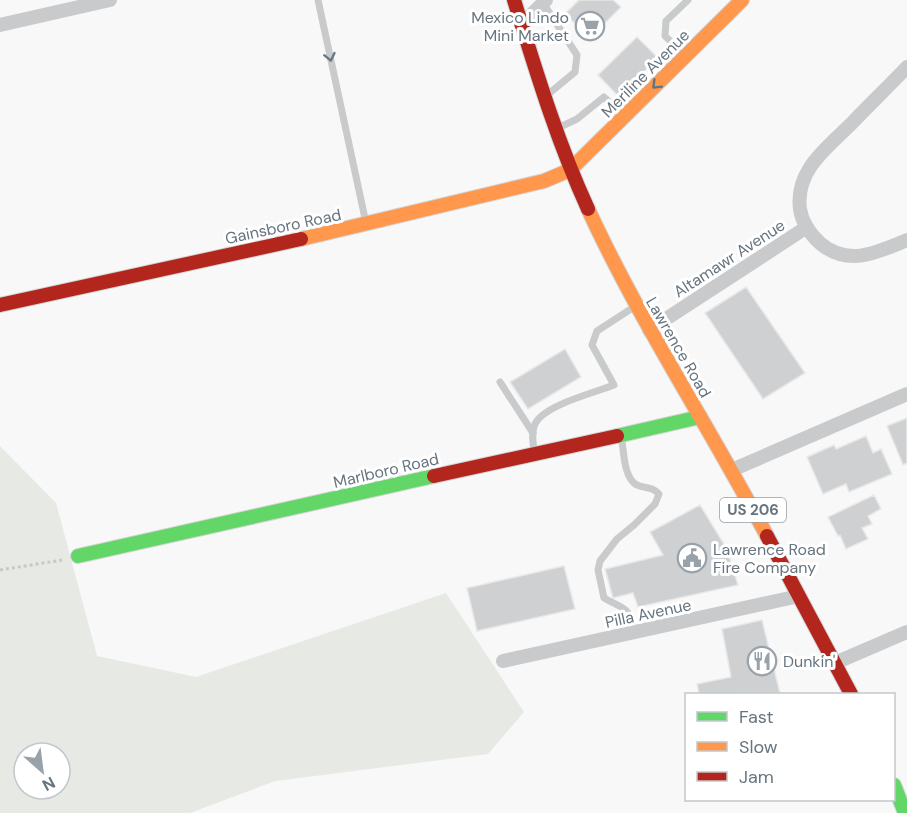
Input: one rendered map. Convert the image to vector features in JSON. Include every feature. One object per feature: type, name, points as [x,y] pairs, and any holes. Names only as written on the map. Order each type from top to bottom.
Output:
[{"type":"street","points":[[0,25],[110,0]]},
{"type":"street","name":"Lawrence Road","points":[[514,0],[544,98],[570,170],[611,259],[649,330],[732,470],[850,693]]},
{"type":"street","name":"Meriline Avenue","points":[[570,170],[742,0]]},
{"type":"street","points":[[521,25],[545,2]]},
{"type":"street","name":"Altamawr Avenue","points":[[649,330],[807,227],[801,213],[799,198],[808,168],[907,67]]},
{"type":"street","name":"Gainsboro Road","points":[[0,305],[366,225],[544,181],[570,170]]},
{"type":"street","points":[[807,227],[814,238],[826,248],[842,255],[873,255],[907,240]]},
{"type":"street","points":[[732,470],[907,394]]},
{"type":"street","name":"Marlboro Road","points":[[78,556],[700,417]]},
{"type":"street","name":"Pilla Avenue","points":[[503,661],[800,597]]},
{"type":"street","points":[[835,663],[907,632]]},
{"type":"street","points":[[895,788],[905,813]]},
{"type":"lane","points":[[318,0],[366,225]]},
{"type":"lane","points":[[686,56],[665,36],[666,21],[687,0]]},
{"type":"lane","points":[[544,98],[575,72],[577,55],[545,2]]},
{"type":"lane","points":[[555,129],[577,119],[604,97],[625,116]]},
{"type":"lane","points":[[534,454],[533,433],[536,422],[545,411],[614,386],[591,345],[597,331],[636,306]]},
{"type":"lane","points":[[500,382],[533,433]]},
{"type":"lane","points":[[621,434],[628,476],[636,485],[654,488],[659,494],[655,504],[611,545],[600,561],[598,570],[604,598],[621,605],[630,613],[635,633]]},
{"type":"path","points":[[0,570],[78,556]]},
{"type":"shaded area","points":[[0,446],[56,503],[97,656],[196,677],[446,593],[524,712],[488,754],[275,781],[190,813],[0,813]]},
{"type":"building","name":"Mexico Lindo Mini Market","points":[[579,0],[613,0],[621,7],[590,38],[565,14]]},
{"type":"building","points":[[637,37],[658,58],[619,97],[598,75]]},
{"type":"building","points":[[746,287],[805,373],[763,399],[705,313]]},
{"type":"building","points":[[565,349],[581,377],[528,409],[510,382]]},
{"type":"building","points":[[907,418],[907,463],[903,465],[887,426]]},
{"type":"building","points":[[866,436],[873,453],[881,449],[892,474],[849,492],[846,484],[823,494],[807,457],[834,445],[836,449]]},
{"type":"building","points":[[874,495],[881,509],[868,516],[872,524],[862,528],[868,539],[846,549],[828,517]]},
{"type":"building","name":"Lawrence Road Fire Company","points":[[700,505],[727,549],[738,585],[638,607],[633,593],[613,598],[605,569],[663,555],[650,532]]},
{"type":"building","points":[[564,566],[575,609],[477,631],[467,588]]},
{"type":"building","points":[[762,620],[780,693],[699,693],[697,684],[731,677],[722,629]]},
{"type":"traffic: fast","points":[[617,436],[700,417]]},
{"type":"traffic: fast","points":[[78,556],[434,476]]},
{"type":"traffic: fast","points":[[895,788],[905,813]]},
{"type":"traffic: slow","points":[[301,239],[544,181],[570,170],[742,0]]},
{"type":"traffic: slow","points":[[588,209],[652,333],[767,536]]},
{"type":"traffic: jam","points":[[514,0],[557,132],[588,209]]},
{"type":"traffic: jam","points":[[0,305],[301,239]]},
{"type":"traffic: jam","points":[[434,476],[617,436]]},
{"type":"traffic: jam","points":[[767,536],[850,693]]},
{"type":"place","name":"Mexico Lindo Mini Market","points":[[590,26]]},
{"type":"place","name":"Lawrence Road Fire Company","points":[[692,558]]},
{"type":"place","name":"Dunkin'","points":[[762,661]]}]
